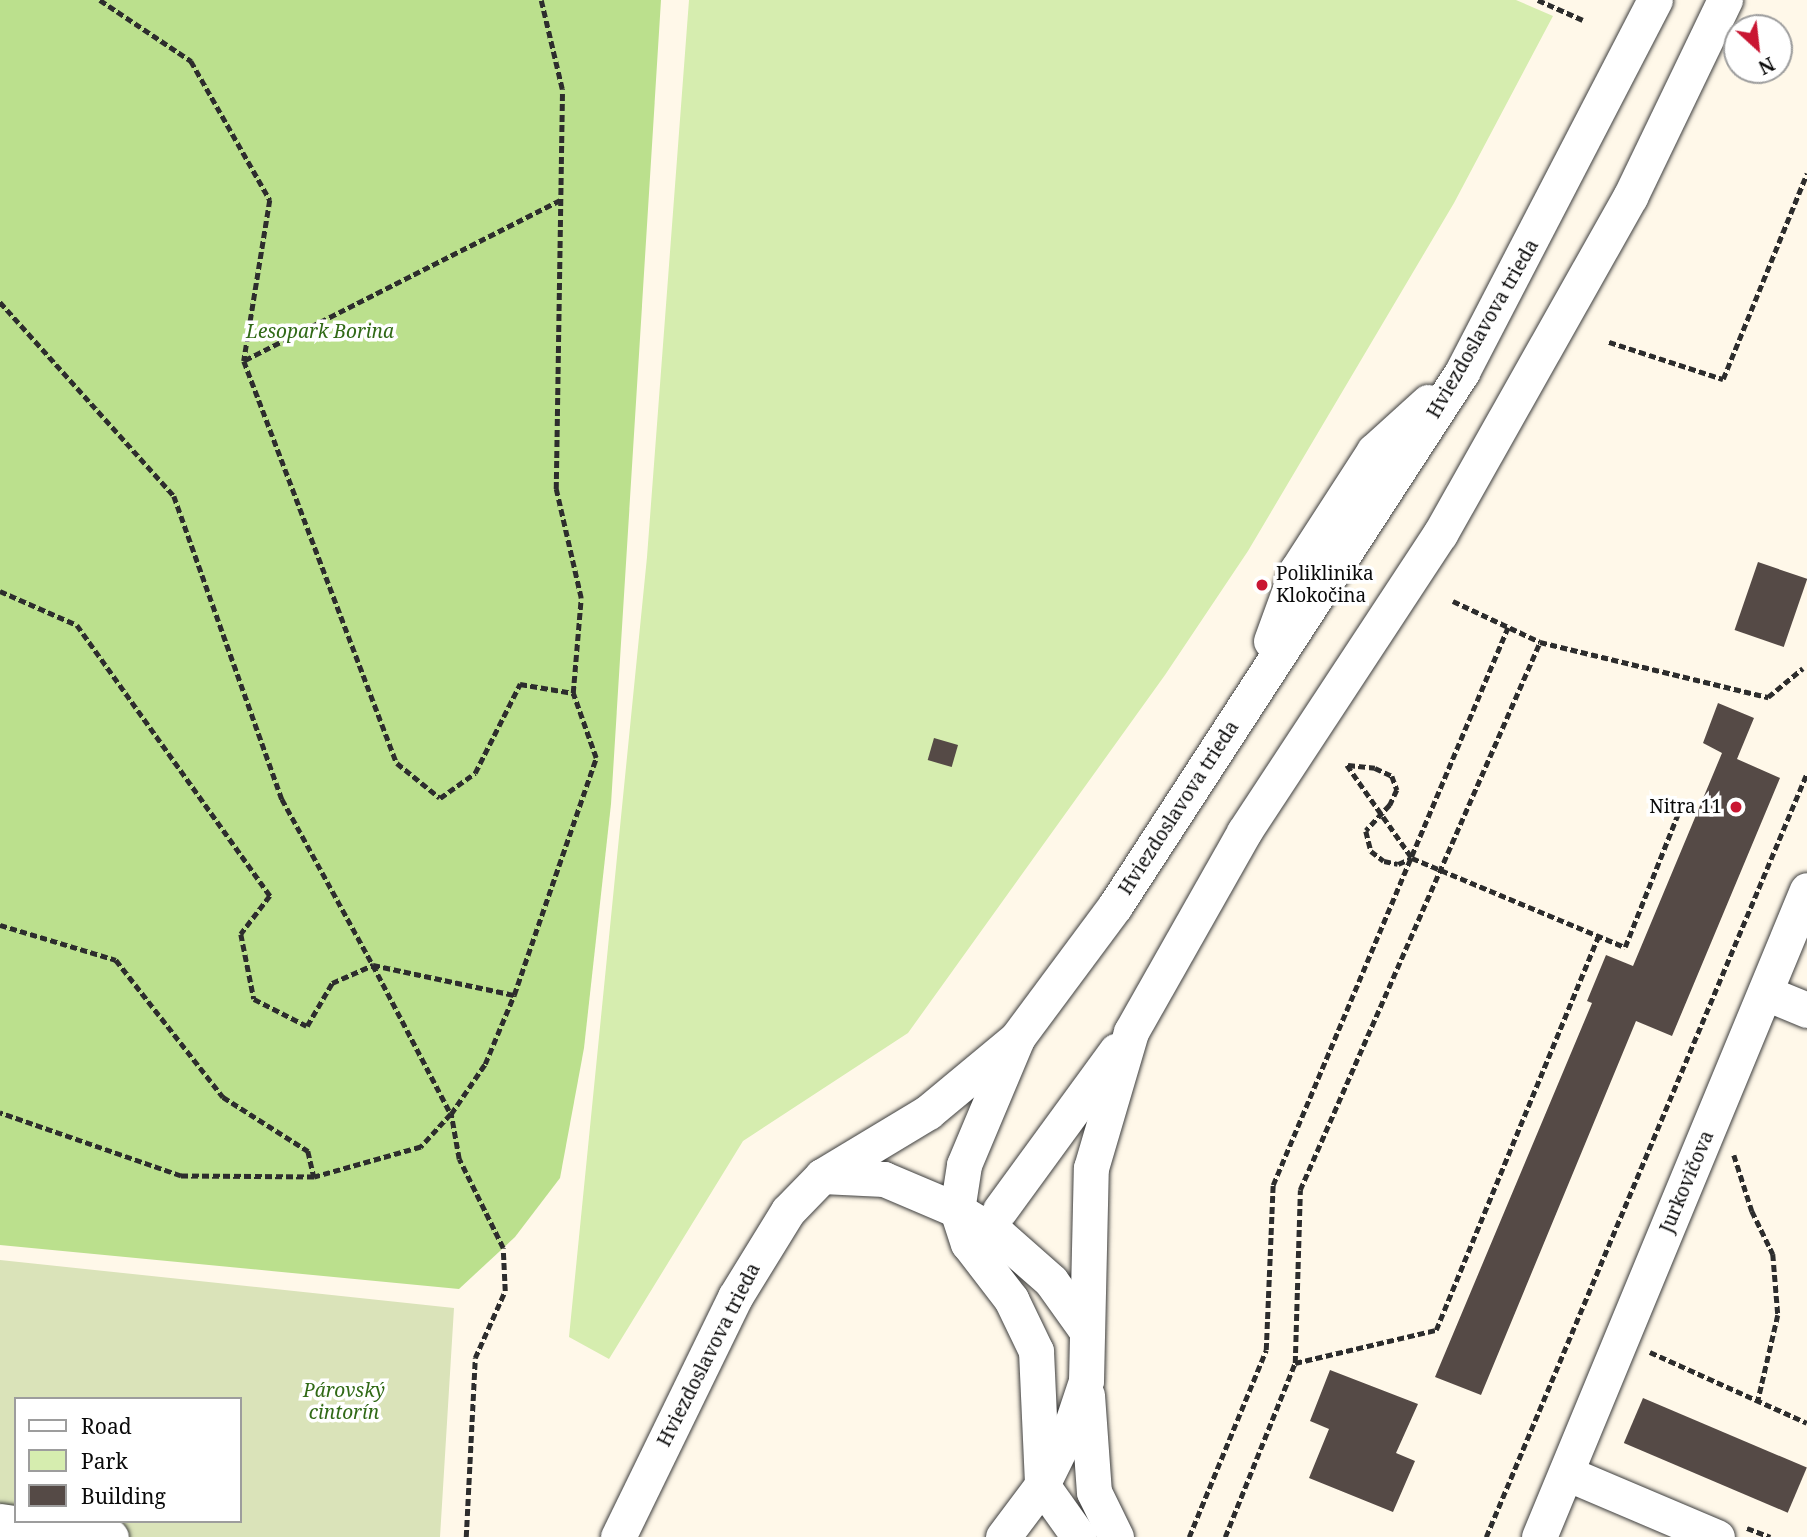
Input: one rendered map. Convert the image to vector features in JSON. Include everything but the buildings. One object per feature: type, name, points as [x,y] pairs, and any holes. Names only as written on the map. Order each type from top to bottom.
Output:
[{"type":"street","points":[[1000,1209],[1131,1032],[1244,832],[1440,534],[1630,197],[1725,0]]},
{"type":"street","name":"Hviezdoslavova trieda","points":[[618,1537],[735,1297],[788,1211],[822,1176],[928,1112],[1017,1038],[1115,906],[1462,372],[1653,1]]},
{"type":"street","name":"Jurkovičova","points":[[1539,1537],[1807,890]]},
{"type":"street","points":[[1766,993],[1807,1010]]},
{"type":"street","points":[[1116,1537],[1094,1492],[1086,1381],[1086,1329],[1091,1168],[1131,1032]]},
{"type":"street","points":[[1017,1038],[964,1166],[957,1210],[968,1243],[1011,1299],[1036,1351],[1042,1485],[1079,1537]]},
{"type":"street","points":[[822,1176],[884,1179],[957,1210],[1000,1236],[1051,1281],[1086,1329]]},
{"type":"street","points":[[1003,1537],[1042,1485],[1071,1426],[1086,1381]]},
{"type":"street","points":[[1566,1473],[1717,1537]]},
{"type":"street","points":[[0,1521],[111,1537]]},
{"type":"path","points":[[100,0],[191,61],[270,200],[244,361],[397,763],[440,798],[475,773],[520,684],[573,693]]},
{"type":"path","points":[[0,1113],[181,1176],[314,1177],[421,1147],[451,1114],[485,1064],[514,995],[596,758],[573,693],[581,598],[556,489],[562,89],[541,0]]},
{"type":"path","points":[[1538,0],[1583,20]]},
{"type":"path","points":[[1609,342],[1723,379],[1807,173]]},
{"type":"path","points":[[244,361],[561,200]]},
{"type":"path","points":[[0,302],[174,496],[282,799],[451,1114],[459,1159],[503,1248],[505,1291],[475,1359],[466,1537]]},
{"type":"path","points":[[0,591],[77,625],[270,896],[241,934],[254,999],[307,1026],[332,983],[373,965],[514,995]]},
{"type":"path","points":[[1453,601],[1540,642],[1768,698],[1803,668]]},
{"type":"path","points":[[1189,1537],[1266,1350],[1273,1185],[1508,627]]},
{"type":"path","points":[[1225,1537],[1296,1363],[1300,1190],[1540,642]]},
{"type":"path","points":[[1412,858],[1398,864],[1371,850],[1366,831],[1381,814],[1396,790],[1392,776],[1375,768],[1347,765],[1360,785],[1381,814],[1412,858],[1625,947],[1683,801]]},
{"type":"path","points":[[1486,1537],[1807,773]]},
{"type":"path","points":[[0,925],[116,960],[223,1097],[308,1151],[314,1177]]},
{"type":"path","points":[[1296,1363],[1436,1330],[1598,936]]},
{"type":"path","points":[[1732,1148],[1752,1212],[1773,1254],[1778,1315],[1758,1401]]},
{"type":"path","points":[[1649,1352],[1807,1423]]},
{"type":"green space","name":"Lesopark Borina","points":[[0,0],[661,0],[611,804],[584,1048],[560,1178],[515,1237],[459,1289],[0,1245]]},
{"type":"green space","points":[[689,0],[1516,0],[1553,16],[1454,203],[1248,551],[1165,675],[908,1033],[743,1141],[609,1359],[569,1337],[647,557]]},
{"type":"green space","name":"Párovský cintorín","points":[[0,1260],[454,1308],[440,1537],[0,1537]]},
{"type":"place","name":"Poliklinika Klokočina","points":[[1262,585]]},
{"type":"place","name":"Nitra 11","points":[[1736,807]]}]
